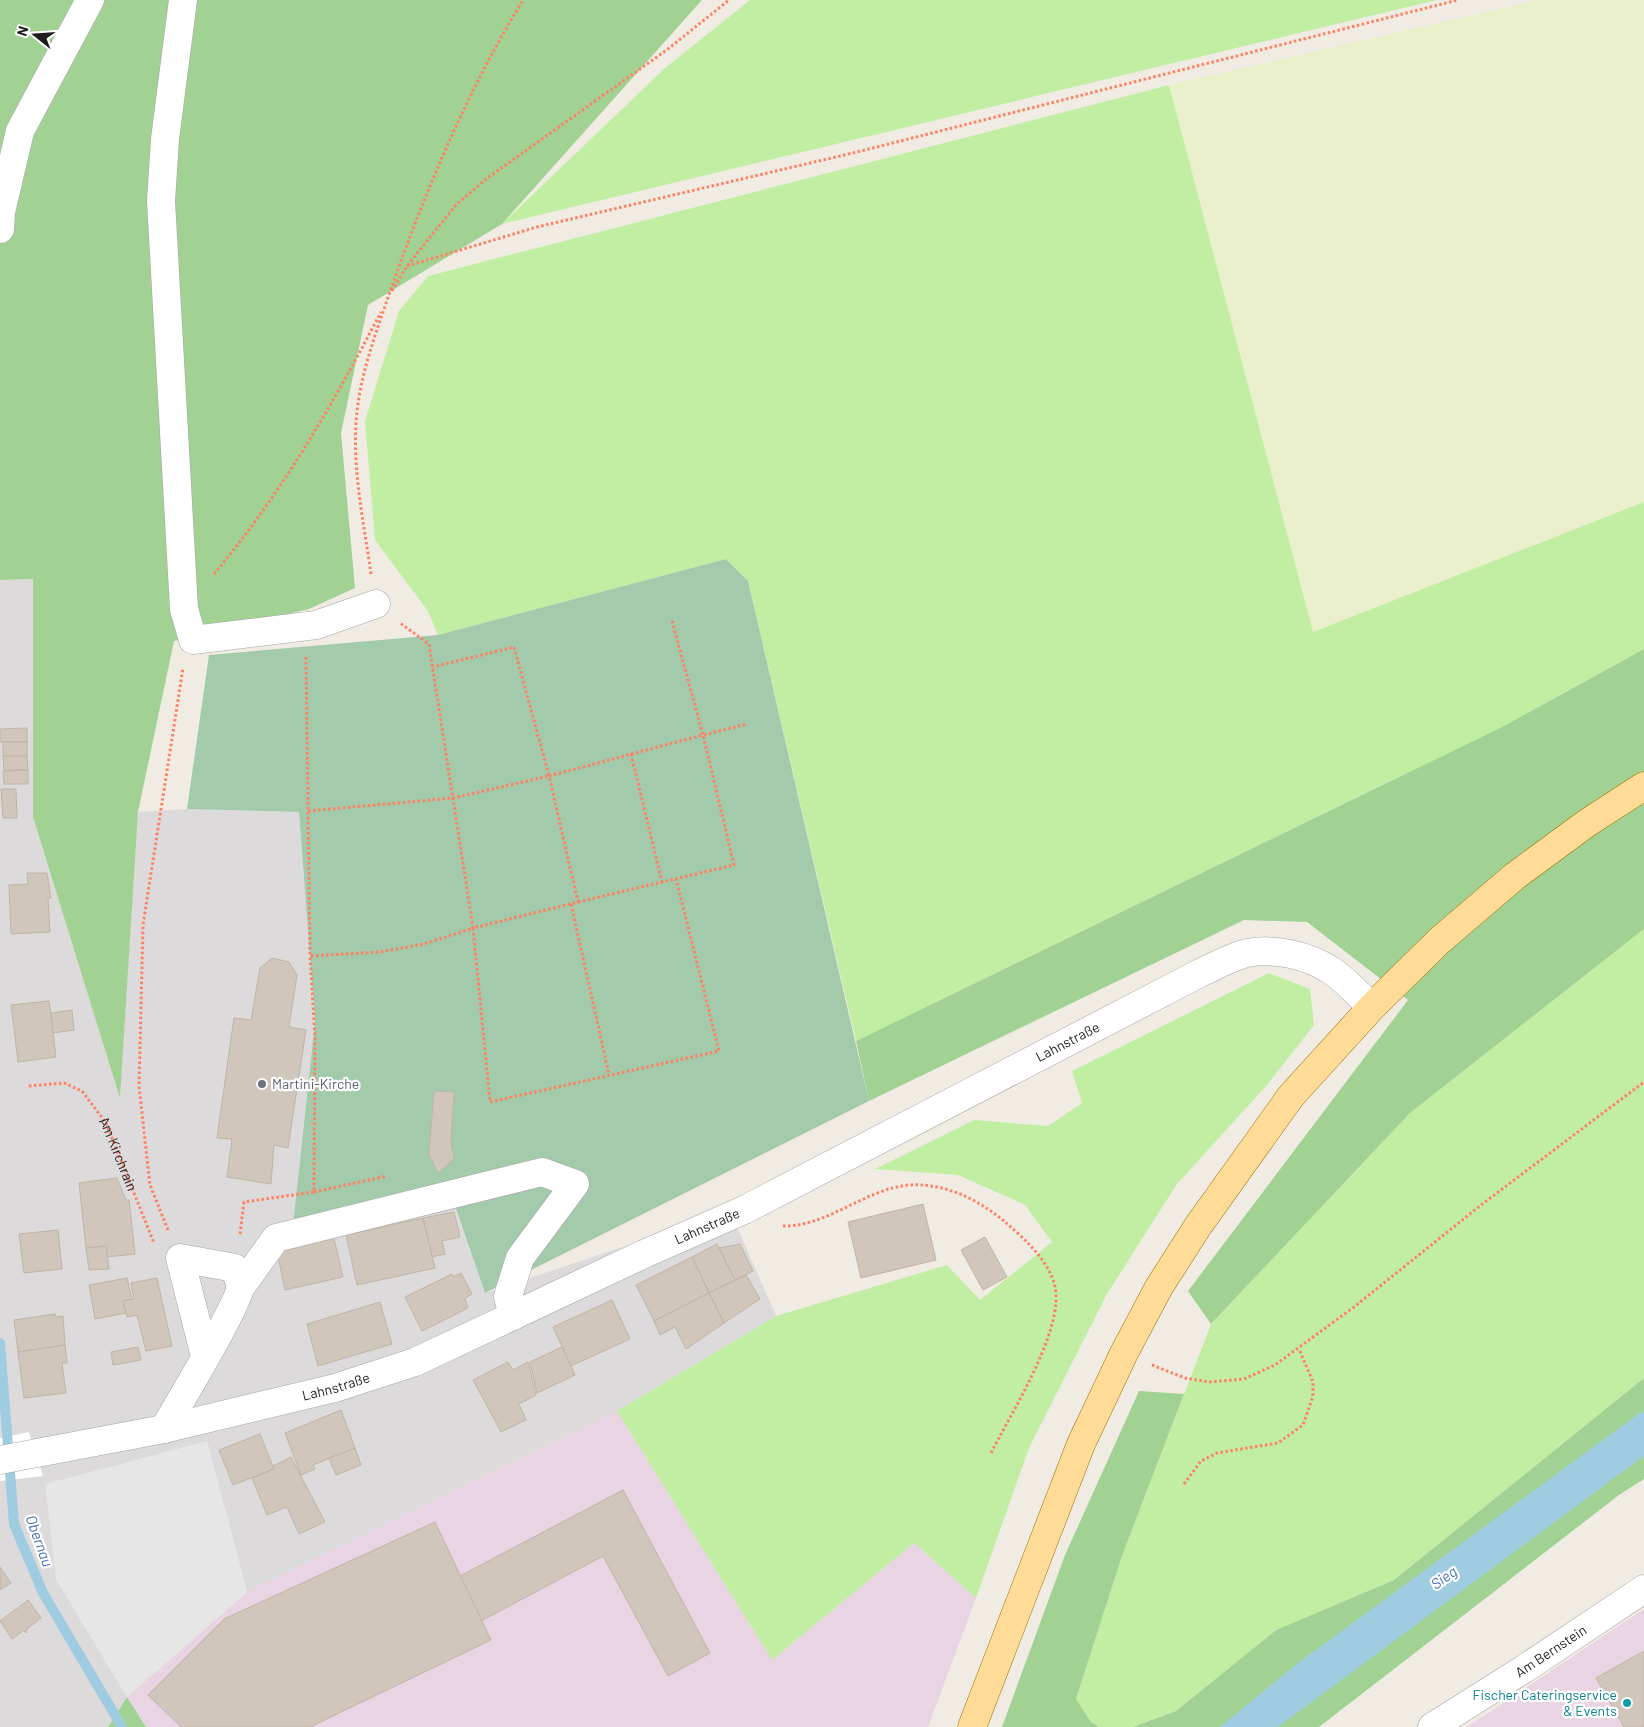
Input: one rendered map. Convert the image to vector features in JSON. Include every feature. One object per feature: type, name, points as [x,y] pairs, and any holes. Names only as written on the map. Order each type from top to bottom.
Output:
[{"type":"main road","points":[[972,1727],[1081,1444],[1124,1353],[1160,1287],[1198,1226],[1279,1112],[1291,1096],[1372,1008],[1438,941],[1515,876],[1587,823],[1644,786]]},
{"type":"street","points":[[0,229],[1,212],[20,131],[90,0]]},
{"type":"street","points":[[183,0],[165,139],[161,201],[184,609],[193,640],[316,625],[376,604]]},
{"type":"street","name":"Lahnstraße","points":[[0,1460],[164,1429],[335,1388],[415,1362],[744,1210],[1200,973],[1244,954],[1262,951],[1286,953],[1309,960],[1332,971],[1372,1008]]},
{"type":"street","points":[[164,1429],[240,1288],[276,1238],[542,1172],[575,1184],[520,1258],[508,1296],[513,1316]]},
{"type":"street","points":[[205,1356],[180,1258],[235,1268],[240,1288]]},
{"type":"street","name":"Am Bernstein","points":[[1432,1727],[1524,1669],[1644,1589]]},
{"type":"path","points":[[523,0],[503,32],[437,168],[387,300],[361,383],[356,422],[355,452],[376,604],[429,644],[473,928],[490,1102],[719,1051],[676,879]]},
{"type":"path","points":[[184,609],[230,554],[307,447],[346,380],[406,266],[456,205],[486,179],[668,49],[729,0]]},
{"type":"path","points":[[406,266],[537,227],[857,152],[1458,0]]},
{"type":"path","points":[[310,956],[380,952],[424,944],[473,928],[734,865],[703,736],[672,621]]},
{"type":"path","points":[[241,1213],[244,1202],[314,1192],[315,1037],[310,956],[307,675],[303,627]]},
{"type":"path","points":[[180,1258],[150,1185],[139,1086],[143,925],[183,667],[193,640]]},
{"type":"path","points":[[433,667],[514,648],[549,776],[578,902]]},
{"type":"path","points":[[308,810],[453,798],[549,776],[748,724]]},
{"type":"path","points":[[631,754],[662,882]]},
{"type":"path","points":[[572,904],[608,1075]]},
{"type":"path","name":"Am Kirchrain","points":[[29,1086],[64,1082],[82,1091],[106,1123],[157,1250],[180,1258]]},
{"type":"path","points":[[1124,1353],[1185,1378],[1218,1382],[1244,1379],[1275,1365],[1299,1349],[1481,1205],[1644,1082]]},
{"type":"path","points":[[744,1210],[760,1223],[771,1226],[789,1226],[906,1186],[932,1185],[969,1198],[1000,1218],[1025,1239],[1046,1267],[1054,1285],[1056,1294],[1054,1315],[1036,1363],[990,1455]]},
{"type":"path","points":[[1184,1484],[1201,1461],[1217,1454],[1278,1443],[1303,1425],[1313,1396],[1313,1382],[1299,1349]]},
{"type":"shaded area","points":[[33,579],[33,817],[120,1096],[138,812],[187,809],[299,812],[315,1021],[293,1226],[450,1191],[485,1293],[730,1211],[776,1316],[617,1411],[247,1592],[207,1441],[56,1579],[127,1697],[108,1727],[0,1727],[0,580]]},
{"type":"shaded area","points":[[617,1411],[772,1660],[914,1543],[976,1598],[928,1727],[146,1727],[127,1697],[247,1592]]},
{"type":"shaded area","points":[[207,1441],[247,1592],[127,1697],[56,1579],[45,1484]]},
{"type":"shaded area","points":[[1644,1609],[1644,1727],[1467,1727]]},
{"type":"green space","points":[[0,0],[702,0],[502,224],[368,305],[341,433],[355,588],[309,609],[174,641],[138,812],[120,1098],[33,817],[33,579],[0,580]]},
{"type":"green space","points":[[750,0],[1437,0],[502,224],[665,68]]},
{"type":"green space","points":[[1538,0],[1644,0],[1644,502],[1313,633],[1169,85]]},
{"type":"green space","points":[[1169,85],[1313,632],[1644,502],[1644,649],[1502,727],[856,1041],[748,581],[726,559],[438,635],[428,611],[375,540],[365,421],[399,311],[428,276]]},
{"type":"green space","points":[[726,559],[748,581],[869,1101],[485,1293],[450,1191],[293,1226],[315,1021],[299,812],[187,809],[209,655],[438,635]]},
{"type":"green space","points":[[1644,649],[1644,929],[1410,1113],[1211,1324],[1188,1291],[1408,1000],[1307,922],[1244,920],[869,1101],[856,1041],[1502,727]]},
{"type":"green space","points":[[1644,929],[1644,1378],[1394,1580],[1276,1630],[1176,1711],[1133,1727],[1099,1727],[1091,1722],[1076,1699],[1122,1556],[1211,1324],[1410,1113]]},
{"type":"green space","points":[[1269,973],[1310,989],[1314,1025],[1267,1085],[1177,1184],[1107,1294],[1029,1448],[976,1598],[914,1543],[772,1660],[617,1411],[776,1316],[947,1265],[980,1300],[1052,1242],[1025,1205],[958,1175],[875,1169],[974,1120],[1048,1126],[1082,1103],[1072,1071]]},
{"type":"green space","points":[[1644,1378],[1644,1479],[1619,1495],[1319,1727],[1133,1727],[1176,1711],[1276,1630],[1394,1580]]},
{"type":"green space","points":[[1139,1391],[1184,1394],[1122,1556],[1076,1699],[1091,1722],[1099,1727],[1002,1727],[1065,1555]]},
{"type":"green space","points":[[127,1697],[146,1727],[108,1727]]},
{"type":"water","name":"Sieg","points":[[1644,1410],[1644,1456],[1278,1727],[1220,1727],[1298,1663]]},
{"type":"pier","points":[[29,1432],[43,1476],[0,1481],[0,1438]]},
{"type":"building","points":[[27,728],[27,742],[0,742],[0,729]]},
{"type":"building","points":[[3,742],[27,742],[27,756],[3,756]]},
{"type":"building","points":[[3,756],[27,756],[28,770],[4,770]]},
{"type":"building","points":[[28,770],[28,784],[4,784],[3,771]]},
{"type":"building","points":[[1,789],[16,789],[17,818],[3,818]]},
{"type":"building","points":[[27,873],[47,873],[51,898],[48,898],[50,932],[11,934],[9,885],[28,884]]},
{"type":"building","name":"Martini-Kirche","points":[[272,958],[289,962],[297,975],[289,1027],[306,1030],[288,1148],[274,1145],[271,1184],[227,1177],[232,1139],[217,1138],[234,1018],[251,1020],[260,968]]},
{"type":"building","points":[[49,1001],[56,1057],[18,1062],[11,1005]]},
{"type":"building","points":[[72,1010],[74,1030],[53,1033],[51,1013]]},
{"type":"building","points":[[434,1091],[454,1092],[451,1142],[454,1159],[438,1173],[429,1154]]},
{"type":"building","points":[[117,1178],[126,1200],[129,1200],[135,1254],[107,1257],[106,1246],[86,1248],[79,1183]]},
{"type":"building","points":[[923,1204],[936,1260],[861,1278],[848,1222]]},
{"type":"building","points":[[454,1212],[460,1237],[442,1241],[445,1254],[432,1257],[423,1218]]},
{"type":"building","points":[[423,1218],[435,1268],[357,1285],[346,1235]]},
{"type":"building","points":[[58,1230],[62,1269],[24,1273],[19,1234]]},
{"type":"building","points":[[333,1234],[343,1277],[285,1290],[276,1247]]},
{"type":"building","points":[[985,1237],[1007,1277],[983,1290],[961,1250]]},
{"type":"building","points":[[717,1244],[735,1280],[709,1293],[692,1257]]},
{"type":"building","points":[[740,1244],[753,1271],[735,1280],[719,1248]]},
{"type":"building","points":[[106,1246],[109,1269],[89,1270],[86,1248]]},
{"type":"building","points":[[692,1257],[709,1293],[654,1321],[636,1285]]},
{"type":"building","points":[[461,1273],[472,1294],[465,1298],[468,1308],[422,1331],[405,1297],[452,1274],[453,1277]]},
{"type":"building","points":[[746,1275],[760,1299],[724,1323],[709,1293]]},
{"type":"building","points":[[127,1278],[132,1299],[123,1301],[126,1313],[95,1319],[89,1285]]},
{"type":"building","points":[[157,1278],[172,1346],[146,1351],[137,1315],[127,1317],[123,1301],[134,1299],[131,1283]]},
{"type":"building","points":[[709,1293],[724,1323],[686,1349],[675,1327],[660,1335],[654,1321]]},
{"type":"building","points":[[612,1300],[630,1339],[571,1366],[553,1327]]},
{"type":"building","points":[[380,1302],[392,1344],[318,1366],[307,1324]]},
{"type":"building","points":[[55,1314],[56,1317],[63,1316],[65,1345],[18,1352],[14,1320]]},
{"type":"building","points":[[65,1345],[67,1363],[62,1363],[66,1393],[24,1398],[18,1352]]},
{"type":"building","points":[[138,1347],[141,1360],[113,1365],[111,1352]]},
{"type":"building","points":[[562,1347],[575,1375],[537,1393],[530,1362]]},
{"type":"building","points":[[508,1362],[513,1370],[528,1362],[536,1395],[519,1404],[526,1420],[501,1432],[473,1380]]},
{"type":"building","points":[[341,1410],[355,1448],[313,1465],[315,1469],[301,1475],[285,1433]]},
{"type":"building","points":[[260,1434],[274,1469],[233,1485],[219,1450]]},
{"type":"building","points":[[355,1448],[361,1465],[336,1475],[329,1458]]},
{"type":"building","points":[[291,1457],[325,1522],[299,1534],[287,1507],[267,1515],[252,1478],[274,1469],[273,1466]]},
{"type":"building","points":[[623,1490],[710,1653],[668,1676],[603,1556],[481,1621],[460,1576]]},
{"type":"building","points":[[435,1522],[491,1640],[310,1727],[181,1727],[148,1695],[224,1619]]},
{"type":"building","points":[[0,1567],[11,1583],[0,1590]]},
{"type":"building","points":[[28,1600],[41,1618],[27,1629],[26,1633],[24,1630],[12,1639],[0,1621]]},
{"type":"building","name":"Fischer Cateringservice & Events","points":[[1644,1651],[1644,1727],[1624,1727],[1596,1678]]},
{"type":"waterway","name":"Obernau","points":[[0,1343],[14,1524],[43,1593],[122,1727]]},
{"type":"place","name":"Martini-Kirche","points":[[262,1084]]},
{"type":"place","name":"Fischer Cateringservice & Events","points":[[1627,1703]]}]
